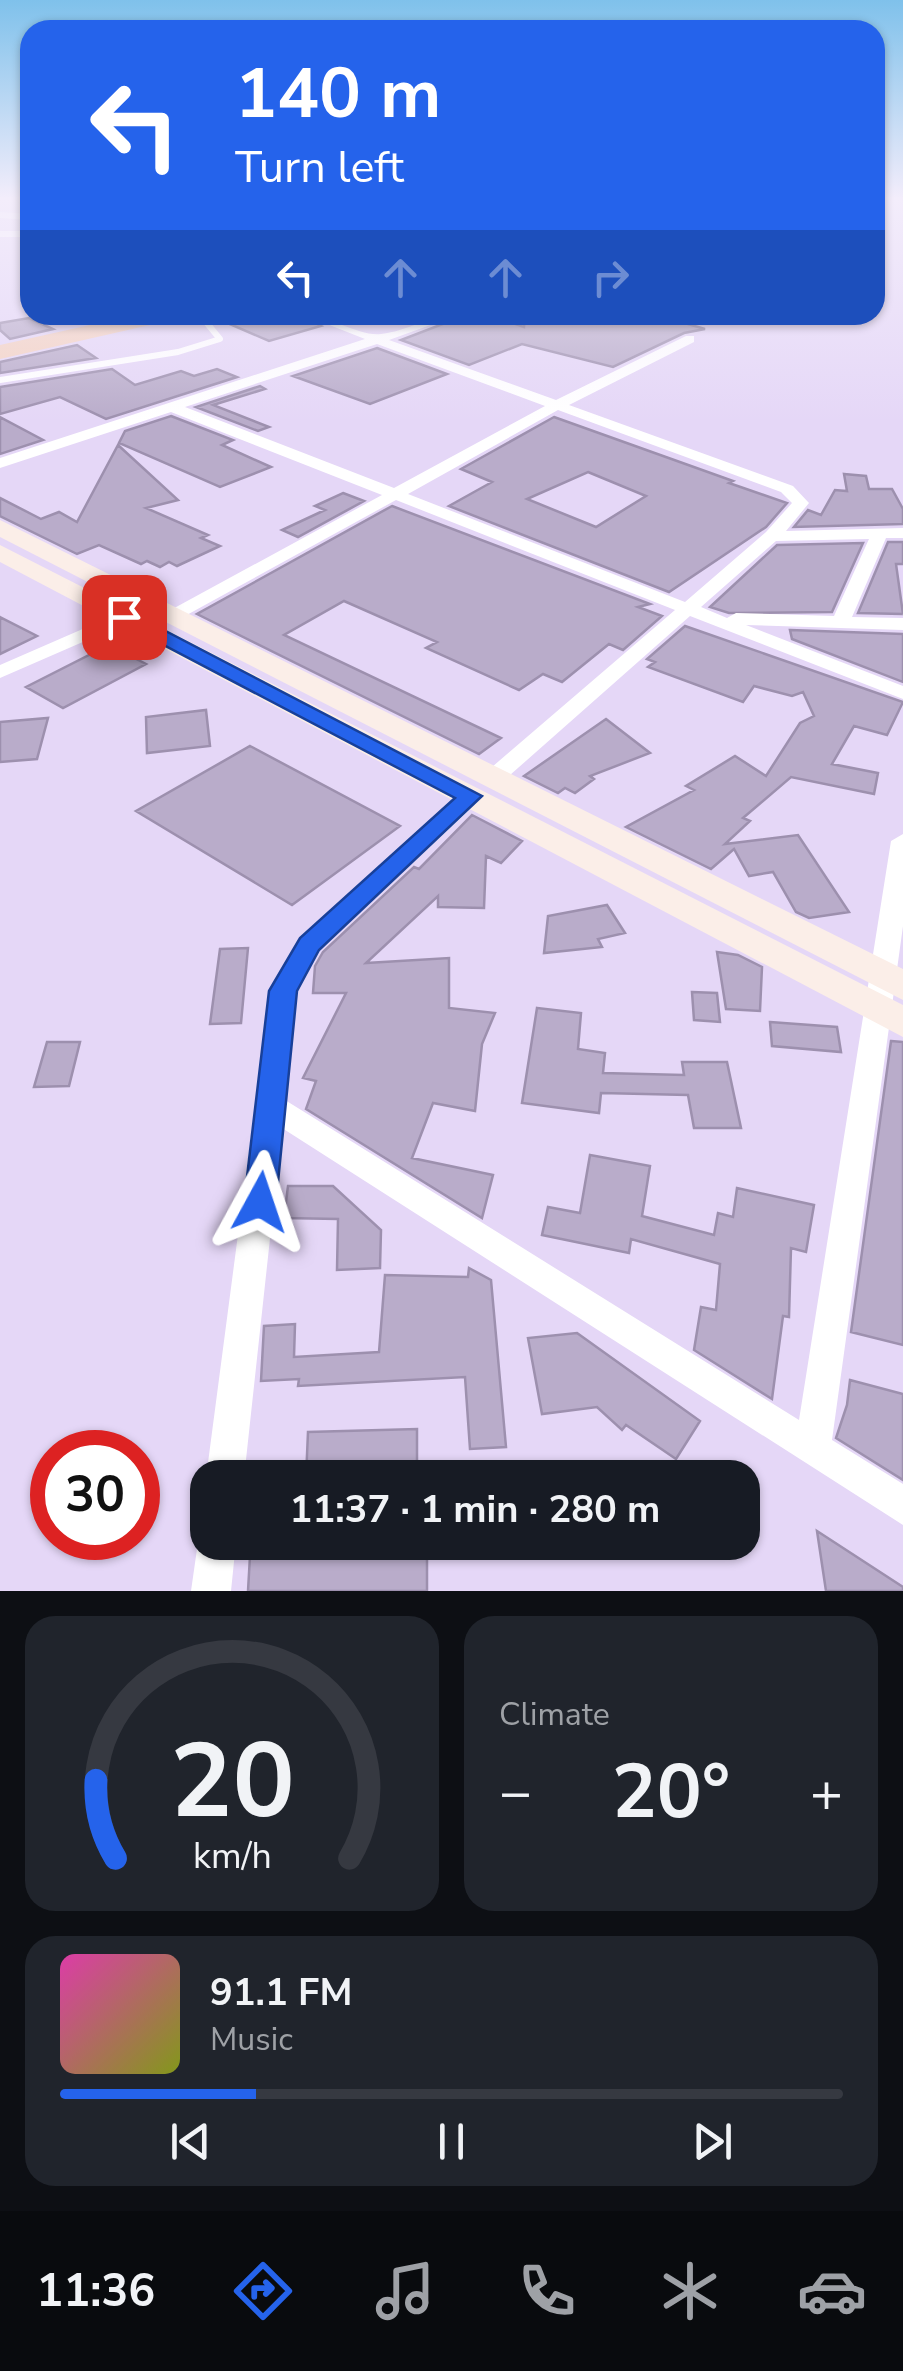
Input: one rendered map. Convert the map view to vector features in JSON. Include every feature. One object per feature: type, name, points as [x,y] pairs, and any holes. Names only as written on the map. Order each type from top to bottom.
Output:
[{"type":"highway","points":[[0,344],[91,325]]},
{"type":"highway","points":[[0,352],[120,325]]},
{"type":"main road","points":[[0,528],[124,617],[892,980]]},
{"type":"main road","points":[[0,552],[62,571],[174,616],[399,745]]},
{"type":"main road","points":[[482,787],[890,1016]]},
{"type":"street","points":[[227,1460],[254,1267],[283,991],[310,944],[482,787],[772,536],[801,504],[787,490],[336,325]]},
{"type":"street","points":[[0,464],[421,325]]},
{"type":"street","points":[[174,616],[555,406],[690,339]]},
{"type":"street","points":[[169,406],[903,693]]},
{"type":"street","points":[[841,621],[880,534]]},
{"type":"street","points":[[772,536],[903,534]]},
{"type":"street","points":[[0,672],[124,617]]},
{"type":"street","points":[[718,618],[903,624]]},
{"type":"street","points":[[813,1448],[890,1016],[903,841]]},
{"type":"street","points":[[269,1105],[903,1506]]},
{"type":"street","points":[[211,1591],[215,1560]]},
{"type":"lane","points":[[0,380],[178,352],[220,339],[208,325]]},
{"type":"building","points":[[20,320],[20,325],[53,329],[10,339],[0,330],[0,323]]},
{"type":"building","points":[[232,325],[321,326],[269,341]]},
{"type":"building","points":[[440,325],[691,325],[705,329],[684,333],[613,367],[522,344],[469,365],[401,340]]},
{"type":"building","points":[[77,345],[96,358],[0,373],[0,362]]},
{"type":"building","points":[[377,348],[447,374],[370,404],[293,376]]},
{"type":"building","points":[[112,369],[135,385],[181,371],[194,376],[217,369],[237,377],[106,419],[60,397],[0,414],[0,387]]},
{"type":"building","points":[[260,386],[265,389],[213,405],[269,427],[258,431],[196,407]]},
{"type":"building","points":[[171,416],[233,440],[222,445],[271,467],[220,487],[119,443],[125,431]]},
{"type":"building","points":[[0,417],[43,440],[0,454]]},
{"type":"building","points":[[554,417],[787,503],[766,527],[669,592],[449,506],[492,482],[461,469]],"holes":[[[588,472],[646,496],[596,527],[527,499]]]},
{"type":"building","points":[[118,445],[178,500],[146,508],[208,535],[201,538],[220,546],[177,566],[169,562],[160,567],[147,561],[141,564],[99,545],[77,554],[0,516],[0,498],[41,519],[59,512],[77,522]]},
{"type":"building","points":[[844,474],[866,476],[869,489],[892,489],[903,509],[903,524],[794,527],[808,510],[821,515],[835,490],[847,491]]},
{"type":"building","points":[[343,493],[364,501],[298,537],[282,530],[325,510],[315,506]]},
{"type":"building","points":[[392,506],[650,604],[638,607],[662,616],[623,650],[609,644],[562,682],[543,674],[519,690],[426,648],[437,642],[344,601],[284,635],[501,738],[479,754],[197,614]]},
{"type":"building","points":[[888,542],[903,542],[903,564],[896,564],[903,614],[858,613]]},
{"type":"building","points":[[863,543],[832,612],[729,613],[710,607],[777,545]]},
{"type":"building","points":[[0,617],[37,636],[0,654]]},
{"type":"building","points":[[685,626],[903,702],[887,735],[854,726],[832,764],[878,773],[874,794],[791,777],[743,818],[750,821],[725,844],[798,835],[849,912],[809,918],[796,912],[773,872],[749,876],[734,849],[711,869],[626,827],[694,790],[686,786],[735,756],[766,776],[800,723],[814,716],[803,692],[792,696],[754,686],[743,702],[648,667],[655,662],[647,659]]},
{"type":"building","points":[[790,630],[903,634],[903,682],[792,639]]},
{"type":"building","points":[[109,645],[146,664],[63,708],[26,687]]},
{"type":"building","points":[[206,710],[210,746],[147,753],[146,717]]},
{"type":"building","points":[[48,718],[37,759],[0,762],[0,722]]},
{"type":"building","points":[[606,719],[650,753],[590,776],[594,779],[575,793],[565,788],[558,793],[524,776]]},
{"type":"building","points":[[250,746],[400,826],[292,905],[136,811]]},
{"type":"building","points":[[472,815],[522,841],[501,863],[486,856],[484,908],[438,907],[438,896],[366,963],[449,958],[449,1008],[495,1013],[482,1044],[475,1111],[433,1103],[412,1158],[493,1175],[482,1218],[306,1109],[316,1081],[303,1078],[346,993],[313,993],[315,966],[323,952],[414,867],[419,869]]},
{"type":"building","points":[[607,905],[625,933],[598,939],[602,947],[544,953],[548,916]]},
{"type":"building","points":[[248,948],[241,1023],[210,1024],[220,949]]},
{"type":"building","points":[[717,952],[738,955],[762,967],[760,1011],[726,1009]]},
{"type":"building","points":[[692,992],[717,993],[720,1022],[694,1020]]},
{"type":"building","points":[[537,1008],[581,1013],[578,1049],[605,1053],[603,1073],[684,1075],[682,1062],[727,1062],[741,1128],[694,1128],[688,1095],[601,1093],[599,1113],[522,1103]]},
{"type":"building","points":[[770,1022],[837,1027],[841,1052],[772,1046]]},
{"type":"building","points":[[891,1041],[903,1042],[903,1345],[851,1332]]},
{"type":"building","points":[[47,1042],[80,1042],[69,1086],[34,1087]]},
{"type":"building","points":[[590,1155],[650,1166],[642,1216],[714,1235],[718,1213],[733,1217],[737,1188],[814,1205],[806,1252],[791,1248],[789,1317],[783,1316],[772,1399],[694,1350],[701,1307],[716,1310],[720,1264],[631,1239],[629,1253],[542,1235],[548,1207],[580,1213]]},
{"type":"building","points":[[288,1186],[333,1186],[381,1230],[380,1268],[337,1270],[338,1219],[284,1218]]},
{"type":"building","points":[[469,1268],[491,1280],[506,1447],[470,1449],[465,1377],[298,1386],[299,1379],[261,1381],[264,1326],[295,1324],[294,1357],[379,1352],[385,1275],[468,1277]]},
{"type":"building","points":[[577,1333],[700,1421],[676,1459],[626,1425],[622,1430],[597,1407],[542,1414],[528,1338]]},
{"type":"building","points":[[850,1380],[903,1394],[903,1480],[836,1438]]},
{"type":"building","points":[[417,1429],[417,1460],[307,1460],[308,1432]]},
{"type":"building","points":[[817,1531],[903,1587],[903,1591],[826,1591]]},
{"type":"building","points":[[250,1560],[427,1560],[427,1591],[248,1591]]},
{"type":"route","points":[[124,617],[470,796],[310,944],[283,991],[260,1202]]}]
